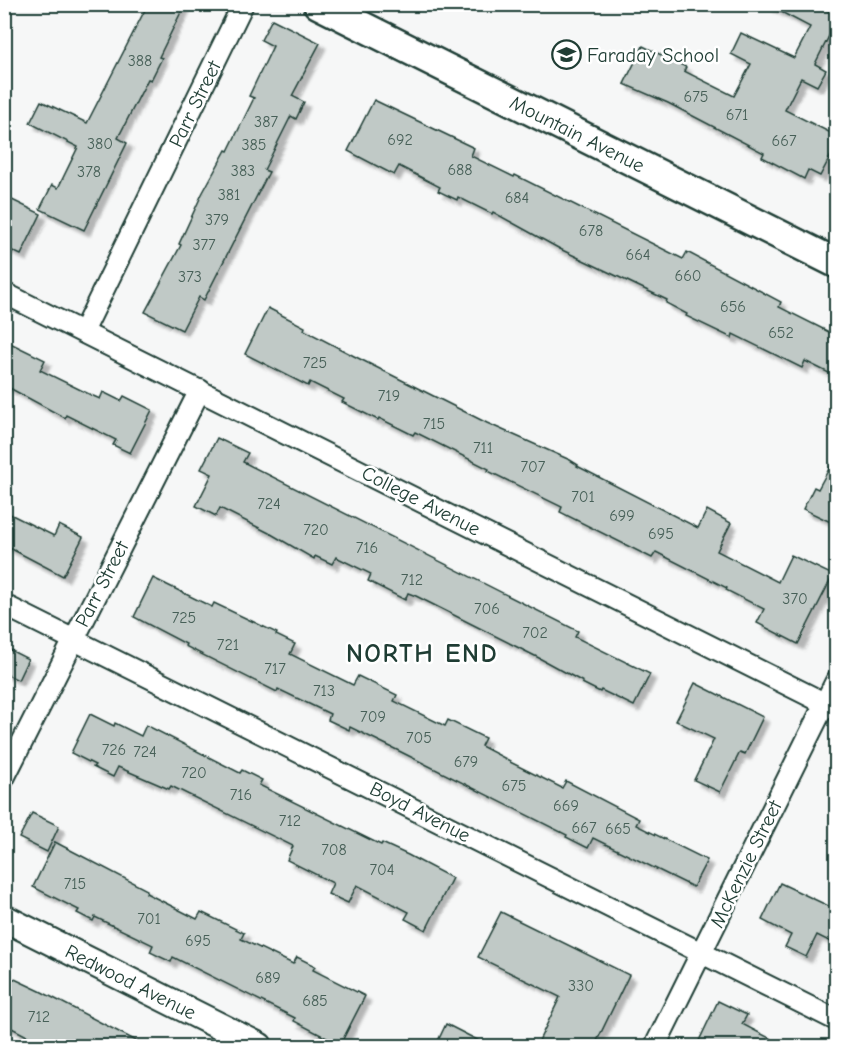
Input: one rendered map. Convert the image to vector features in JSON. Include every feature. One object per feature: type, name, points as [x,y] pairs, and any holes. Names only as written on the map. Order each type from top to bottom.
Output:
[{"type":"main road","name":"Mountain Avenue","points":[[318,4],[837,263]]},
{"type":"street","name":"Parr Street","points":[[83,332],[243,4]]},
{"type":"street","name":"College Avenue","points":[[4,293],[831,706]]},
{"type":"street","name":"Parr Street","points":[[4,778],[200,390]]},
{"type":"street","name":"Boyd Avenue","points":[[4,605],[837,1020]]},
{"type":"street","name":"McKenzie Street","points":[[655,1047],[702,952],[831,706],[837,681]]},
{"type":"street","name":"Redwood Avenue","points":[[4,918],[259,1047]]},
{"type":"building","points":[[148,4],[185,4],[159,57],[162,58],[151,80],[148,79],[118,138],[127,143],[84,230],[40,209],[52,185],[58,188],[78,147],[30,123],[41,101],[87,123]]},
{"type":"building","points":[[766,4],[815,4],[837,15],[837,20],[815,64],[826,70],[817,86],[801,78],[785,110],[837,136],[837,144],[820,176],[808,170],[804,179],[762,157],[764,153],[668,103],[624,84],[643,46],[686,67],[684,71],[734,96],[751,64],[731,54],[741,33],[794,58],[810,27]]},
{"type":"building","points":[[272,19],[320,43],[292,96],[304,102],[296,119],[291,116],[264,170],[269,172],[204,300],[199,297],[182,330],[145,312],[181,245],[179,244],[202,194],[226,150],[228,151],[254,98],[249,96],[273,46],[261,40]]},
{"type":"building","points":[[374,100],[474,148],[471,156],[514,177],[515,175],[683,259],[687,252],[781,302],[779,307],[837,336],[837,377],[805,361],[802,368],[733,334],[732,338],[686,316],[687,314],[666,303],[667,300],[560,249],[493,212],[492,214],[458,197],[457,200],[438,191],[440,187],[399,166],[394,175],[348,151]]},
{"type":"building","points":[[4,196],[41,214],[21,255],[4,247]]},
{"type":"building","points":[[268,308],[354,356],[487,423],[570,460],[577,466],[698,528],[707,510],[731,523],[717,551],[778,582],[791,555],[833,575],[798,644],[757,623],[764,609],[726,590],[727,588],[656,552],[652,558],[560,512],[562,507],[488,471],[489,469],[415,432],[413,435],[379,418],[378,420],[342,402],[344,399],[310,382],[308,386],[245,354]]},
{"type":"building","points":[[4,340],[45,360],[40,370],[91,395],[100,399],[103,392],[121,401],[124,396],[152,410],[130,453],[113,445],[116,440],[66,415],[65,418],[4,385]]},
{"type":"building","points":[[217,438],[248,453],[243,462],[578,631],[575,637],[650,674],[634,706],[582,683],[539,658],[416,596],[408,593],[405,600],[368,581],[371,574],[336,557],[332,564],[315,556],[314,559],[220,508],[216,516],[196,506],[212,474],[201,469]]},
{"type":"building","points":[[837,454],[837,525],[803,509],[814,487],[818,489]]},
{"type":"building","points":[[4,511],[54,536],[59,525],[83,537],[63,576],[4,545]]},
{"type":"building","points":[[153,578],[212,607],[214,603],[277,633],[276,635],[295,644],[290,654],[353,685],[358,676],[397,695],[394,701],[445,726],[448,720],[485,738],[481,746],[510,762],[562,788],[566,781],[639,819],[636,825],[707,860],[693,887],[593,838],[588,848],[566,837],[567,835],[399,751],[350,727],[349,730],[328,720],[330,714],[278,689],[277,692],[185,646],[186,644],[134,617]]},
{"type":"building","points":[[4,647],[28,659],[18,680],[4,673]]},
{"type":"building","points":[[695,683],[763,717],[745,754],[740,752],[720,792],[694,780],[714,739],[676,721]]},
{"type":"building","points":[[90,714],[141,736],[146,725],[240,773],[242,770],[262,780],[259,785],[452,878],[426,930],[405,919],[409,912],[357,885],[348,903],[328,894],[333,883],[287,860],[293,846],[171,786],[169,789],[118,767],[113,777],[71,753]]},
{"type":"building","points":[[32,813],[59,826],[47,852],[19,838]]},
{"type":"building","points":[[55,842],[197,919],[201,912],[244,933],[241,939],[293,964],[297,957],[315,966],[313,970],[365,996],[340,1045],[294,1021],[295,1018],[173,957],[171,962],[150,952],[153,945],[95,917],[93,921],[77,913],[79,910],[33,887]]},
{"type":"building","points":[[780,883],[837,910],[837,945],[817,935],[806,957],[785,947],[791,935],[762,920]]},
{"type":"building","points":[[501,912],[629,975],[594,1047],[536,1047],[560,997],[478,957]]},
{"type":"building","points":[[4,974],[148,1047],[48,1047],[4,1024]]},
{"type":"building","points":[[718,1001],[747,1015],[742,1024],[787,1047],[696,1047]]},
{"type":"building","points":[[446,1024],[491,1047],[435,1047]]},
{"type":"place","name":"Faraday School","points":[[566,55]]},
{"type":"district","name":"NORTH END","points":[[422,654]]}]
